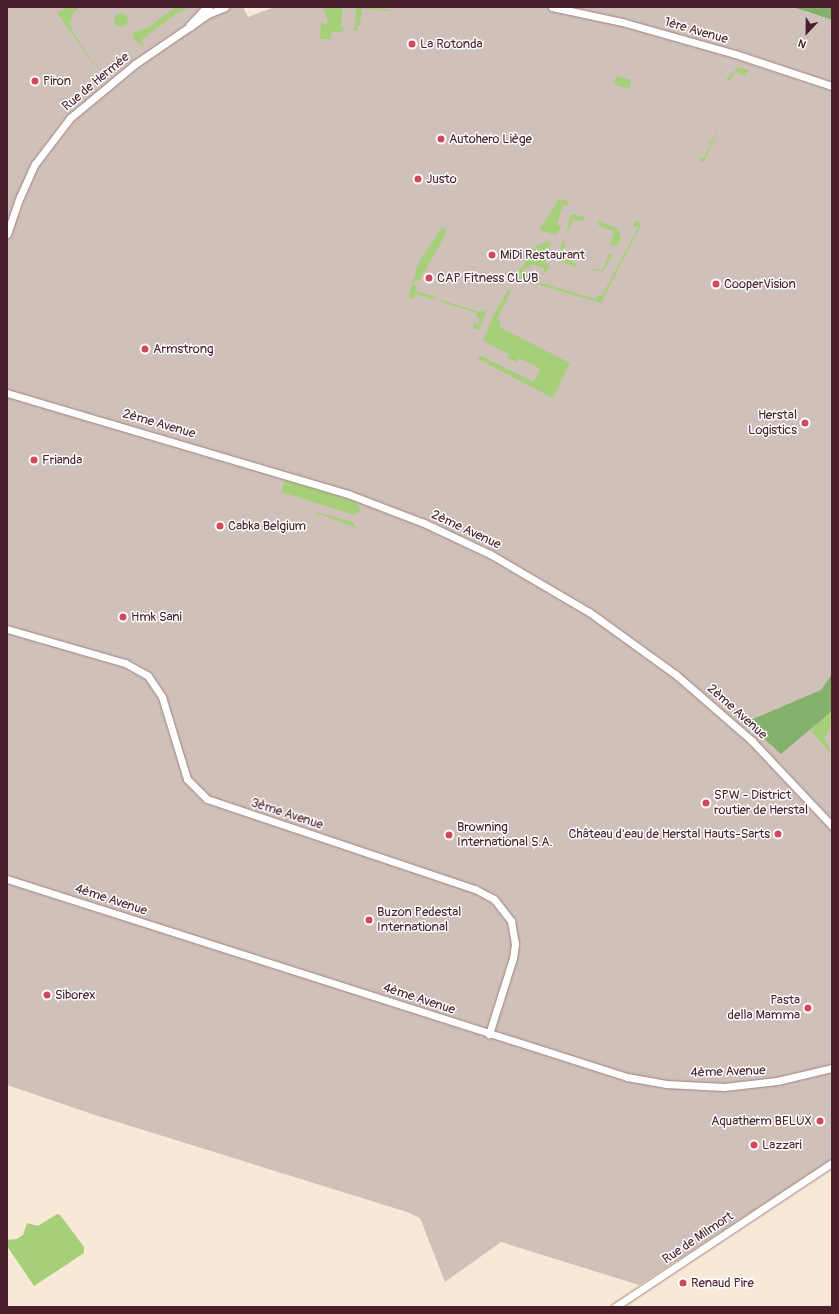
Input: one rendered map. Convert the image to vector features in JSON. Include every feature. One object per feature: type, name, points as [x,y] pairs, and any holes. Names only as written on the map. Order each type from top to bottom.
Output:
[{"type":"highway","points":[[190,26],[208,11]]},
{"type":"street","points":[[208,11],[215,7]]},
{"type":"street","points":[[208,11],[225,7]]},
{"type":"street","name":"1ère Avenue","points":[[552,7],[622,22],[735,54],[832,86]]},
{"type":"street","name":"Rue de Hermée","points":[[7,234],[30,175],[55,135],[86,102],[114,79],[190,26]]},
{"type":"street","name":"2ème Avenue","points":[[7,390],[11,394],[348,494],[424,523],[490,554],[589,612],[675,674],[752,741],[832,826]]},
{"type":"street","name":"3ème Avenue","points":[[7,629],[126,663],[148,676],[162,697],[187,779],[207,799],[475,889],[494,899],[511,921],[515,944],[513,958],[489,1034]]},
{"type":"street","name":"4ème Avenue","points":[[7,879],[613,1074],[666,1084],[706,1087],[743,1086],[777,1081],[832,1068]]},
{"type":"street","name":"Rue de Milmort","points":[[615,1307],[832,1163]]},
{"type":"shaded area","points":[[7,7],[243,7],[248,17],[275,7],[791,7],[832,20],[832,1162],[639,1285],[501,1242],[445,1282],[420,1218],[407,1212],[95,1115],[7,1085]]},
{"type":"green space","points":[[68,7],[80,7],[73,13],[70,23],[73,32],[102,76],[57,13]]},
{"type":"green space","points":[[176,7],[191,7],[177,13],[141,40],[144,44],[142,46],[134,39],[133,32],[147,28]]},
{"type":"green space","points":[[323,7],[347,7],[343,9],[341,27],[346,29],[341,32],[331,32],[331,39],[320,39],[321,21],[325,25],[328,23]]},
{"type":"green space","points":[[356,7],[379,7],[394,11],[362,9],[360,25],[357,25],[357,30],[350,30],[355,28]]},
{"type":"green space","points":[[791,7],[832,7],[832,20],[808,12]]},
{"type":"green space","points":[[121,13],[126,15],[128,20],[126,25],[121,27],[116,25],[114,20],[116,15]]},
{"type":"green space","points":[[738,67],[749,70],[745,76],[735,71],[730,81],[726,79]]},
{"type":"green space","points":[[616,76],[632,80],[629,89],[614,85]]},
{"type":"green space","points":[[721,123],[704,162],[700,161],[699,157],[703,159],[711,144],[707,140],[712,141]]},
{"type":"green space","points":[[559,199],[568,201],[567,206],[563,205],[557,225],[561,226],[559,231],[556,235],[539,230]]},
{"type":"green space","points":[[573,214],[584,217],[585,221],[573,220],[566,235],[570,216]]},
{"type":"green space","points":[[600,221],[618,229],[621,237],[618,245],[610,246],[614,232],[598,225],[597,223]]},
{"type":"green space","points":[[635,221],[642,223],[601,303],[522,280],[520,284],[513,282],[533,249],[546,241],[551,243],[545,264],[550,265],[548,270],[543,273],[544,268],[531,264],[529,269],[525,268],[523,273],[528,274],[527,279],[596,299],[598,295],[602,296],[638,227],[633,226]]},
{"type":"green space","points":[[442,227],[446,230],[444,237],[419,281],[414,280],[413,285],[417,286],[416,291],[436,297],[435,300],[415,294],[414,299],[408,297],[418,264]]},
{"type":"green space","points":[[565,241],[562,257],[577,264],[574,267],[558,260],[562,242]]},
{"type":"green space","points":[[611,253],[612,256],[603,272],[587,268],[603,270],[608,255]]},
{"type":"green space","points":[[508,290],[511,291],[497,319],[501,322],[499,327],[570,363],[553,398],[478,359],[479,355],[534,382],[540,369],[519,358],[516,362],[508,358],[509,354],[483,341],[494,314]]},
{"type":"green space","points":[[441,300],[480,312],[487,310],[479,330],[473,328],[474,323],[479,324],[480,319],[476,317],[477,313],[441,302]]},
{"type":"green space","points":[[285,479],[356,502],[361,511],[354,515],[281,492]]},
{"type":"green space","points":[[317,512],[353,522],[356,528],[320,514],[316,517]]},
{"type":"green space","points":[[832,674],[832,711],[781,754],[746,722],[821,690]]},
{"type":"green space","points":[[832,711],[832,725],[825,738],[832,755],[810,730]]},
{"type":"green space","points":[[57,1214],[60,1215],[84,1247],[84,1253],[34,1286],[7,1246],[7,1240],[17,1239],[23,1235],[27,1223],[38,1226]]},
{"type":"place","name":"La Rotonda","points":[[412,44]]},
{"type":"place","name":"Piron","points":[[35,81]]},
{"type":"place","name":"Autohero Liège","points":[[441,139]]},
{"type":"place","name":"Justo","points":[[418,179]]},
{"type":"place","name":"MiDi Restaurant","points":[[492,255]]},
{"type":"place","name":"CAP Fitness CLUB","points":[[429,278]]},
{"type":"place","name":"CooperVision","points":[[716,284]]},
{"type":"place","name":"Armstrong","points":[[145,349]]},
{"type":"place","name":"Herstal Logistics","points":[[805,423]]},
{"type":"place","name":"Frianda","points":[[34,460]]},
{"type":"place","name":"Cabka Belgium","points":[[220,526]]},
{"type":"place","name":"Hmk Sani","points":[[123,617]]},
{"type":"place","name":"SPW - District routier de Herstal","points":[[706,803]]},
{"type":"place","name":"Château d'eau de Herstal Hauts-Sarts","points":[[778,834]]},
{"type":"place","name":"Browning International S.A.","points":[[449,835]]},
{"type":"place","name":"Buzon Pedestal International","points":[[369,920]]},
{"type":"place","name":"Siborex","points":[[47,995]]},
{"type":"place","name":"Pasta della Mamma","points":[[808,1008]]},
{"type":"place","name":"Aquatherm BELUX","points":[[820,1121]]},
{"type":"place","name":"Lazzari","points":[[754,1145]]},
{"type":"place","name":"Renaud Pire","points":[[683,1283]]}]
